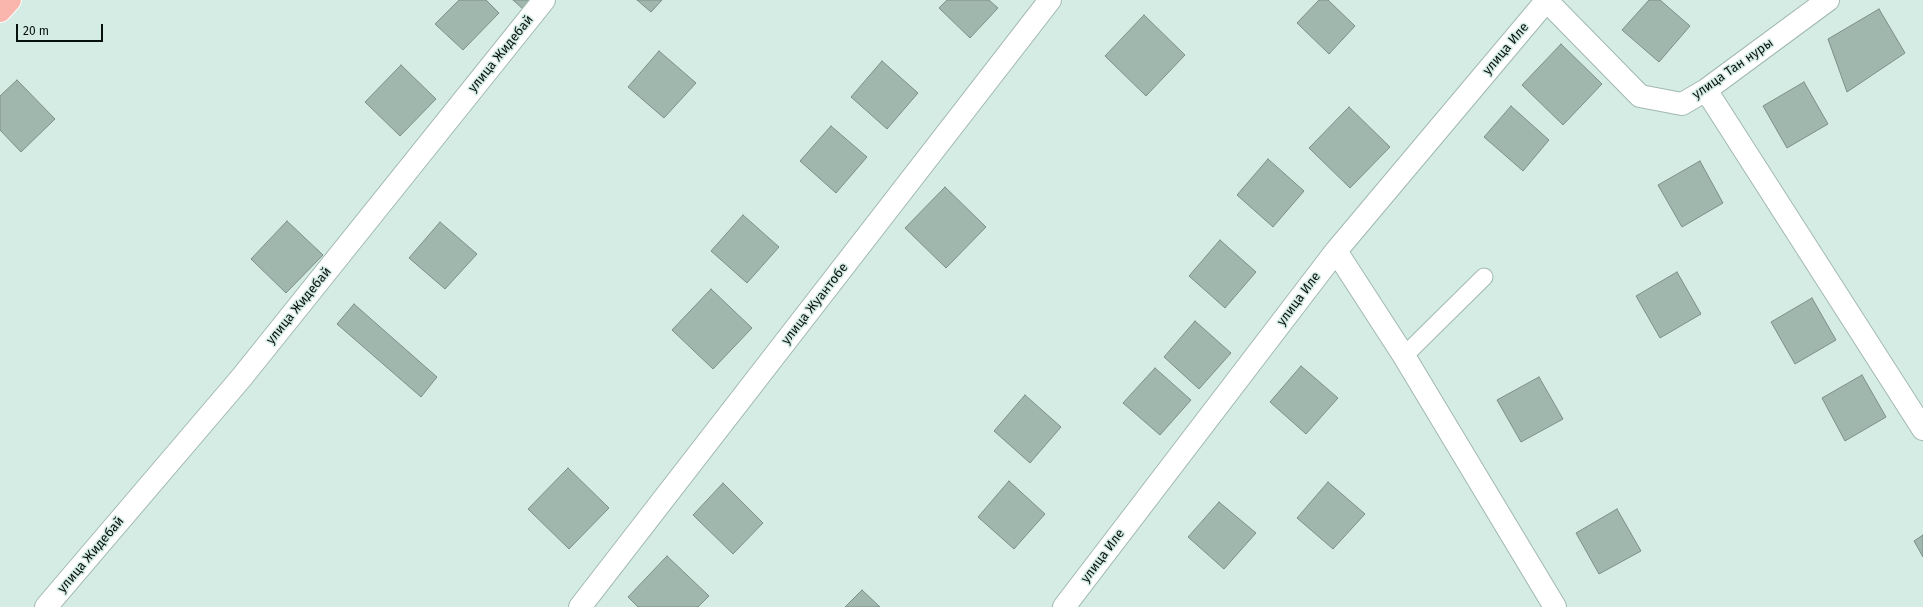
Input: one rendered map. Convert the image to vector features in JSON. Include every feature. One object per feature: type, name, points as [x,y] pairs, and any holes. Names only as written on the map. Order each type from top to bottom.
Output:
[{"type":"main road","points":[[0,11],[10,0]]},
{"type":"street","name":"улица Жидебай","points":[[46,607],[242,377],[544,0]]},
{"type":"street","name":"улица Жуантобе","points":[[580,607],[1050,0]]},
{"type":"street","name":"улица Тан нуры","points":[[1547,0],[1640,96],[1682,104],[1706,90],[1828,0]]},
{"type":"street","name":"улица Иле","points":[[1064,607],[1336,251],[1547,0]]},
{"type":"street","points":[[1706,90],[1923,429]]},
{"type":"street","points":[[1336,251],[1404,356],[1555,607]]},
{"type":"lane","points":[[1404,356],[1484,277]]},
{"type":"building","points":[[459,0],[486,0],[499,13],[463,50],[435,24]]},
{"type":"building","points":[[513,0],[531,0],[523,9]]},
{"type":"building","points":[[637,0],[662,0],[651,12]]},
{"type":"building","points":[[947,0],[989,0],[998,8],[970,38],[939,8]]},
{"type":"building","points":[[1319,0],[1328,0],[1355,26],[1329,54],[1297,23]]},
{"type":"building","points":[[1649,0],[1660,0],[1690,26],[1659,62],[1622,30]]},
{"type":"building","points":[[1879,9],[1905,53],[1847,92],[1828,39]]},
{"type":"building","points":[[1144,15],[1185,55],[1146,96],[1105,56]]},
{"type":"building","points":[[1561,44],[1602,84],[1563,125],[1522,85]]},
{"type":"building","points":[[659,51],[696,83],[664,118],[628,87]]},
{"type":"building","points":[[882,61],[918,93],[887,129],[851,97]]},
{"type":"building","points":[[401,65],[436,99],[400,136],[365,102]]},
{"type":"building","points":[[17,80],[55,119],[21,152],[0,130],[0,96]]},
{"type":"building","points":[[1804,82],[1828,124],[1787,148],[1763,106]]},
{"type":"building","points":[[1511,106],[1549,140],[1523,171],[1484,137]]},
{"type":"building","points":[[1349,107],[1390,147],[1350,188],[1309,148]]},
{"type":"building","points":[[831,126],[867,157],[836,193],[800,161]]},
{"type":"building","points":[[1268,159],[1304,191],[1273,227],[1237,195]]},
{"type":"building","points":[[1700,161],[1723,203],[1682,227],[1658,185]]},
{"type":"building","points":[[945,187],[986,227],[946,268],[905,228]]},
{"type":"building","points":[[743,215],[779,247],[747,283],[711,251]]},
{"type":"building","points":[[287,221],[323,255],[286,293],[251,259]]},
{"type":"building","points":[[440,222],[477,254],[445,289],[409,258]]},
{"type":"building","points":[[1220,240],[1256,272],[1225,308],[1189,276]]},
{"type":"building","points":[[1677,272],[1701,314],[1660,338],[1636,296]]},
{"type":"building","points":[[711,289],[752,328],[713,369],[672,330]]},
{"type":"building","points":[[1812,298],[1836,340],[1795,364],[1771,322]]},
{"type":"building","points":[[354,304],[437,377],[421,397],[337,324]]},
{"type":"building","points":[[1195,321],[1231,353],[1199,389],[1164,357]]},
{"type":"building","points":[[1301,366],[1338,398],[1306,434],[1270,402]]},
{"type":"building","points":[[1155,368],[1191,400],[1160,435],[1123,403]]},
{"type":"building","points":[[1862,375],[1886,417],[1845,441],[1822,398]]},
{"type":"building","points":[[1539,377],[1563,419],[1521,442],[1497,400]]},
{"type":"building","points":[[1025,395],[1061,427],[1030,463],[994,431]]},
{"type":"building","points":[[568,468],[609,508],[569,549],[528,509]]},
{"type":"building","points":[[1009,481],[1045,514],[1014,549],[978,517]]},
{"type":"building","points":[[1328,482],[1365,514],[1333,549],[1297,518]]},
{"type":"building","points":[[723,483],[763,523],[733,554],[693,515]]},
{"type":"building","points":[[1219,502],[1256,533],[1224,569],[1188,537]]},
{"type":"building","points":[[1617,509],[1641,551],[1599,574],[1576,533]]},
{"type":"building","points":[[1923,535],[1923,557],[1914,541]]},
{"type":"building","points":[[667,556],[709,596],[698,607],[638,607],[628,597]]},
{"type":"building","points":[[862,590],[880,607],[845,607]]}]
